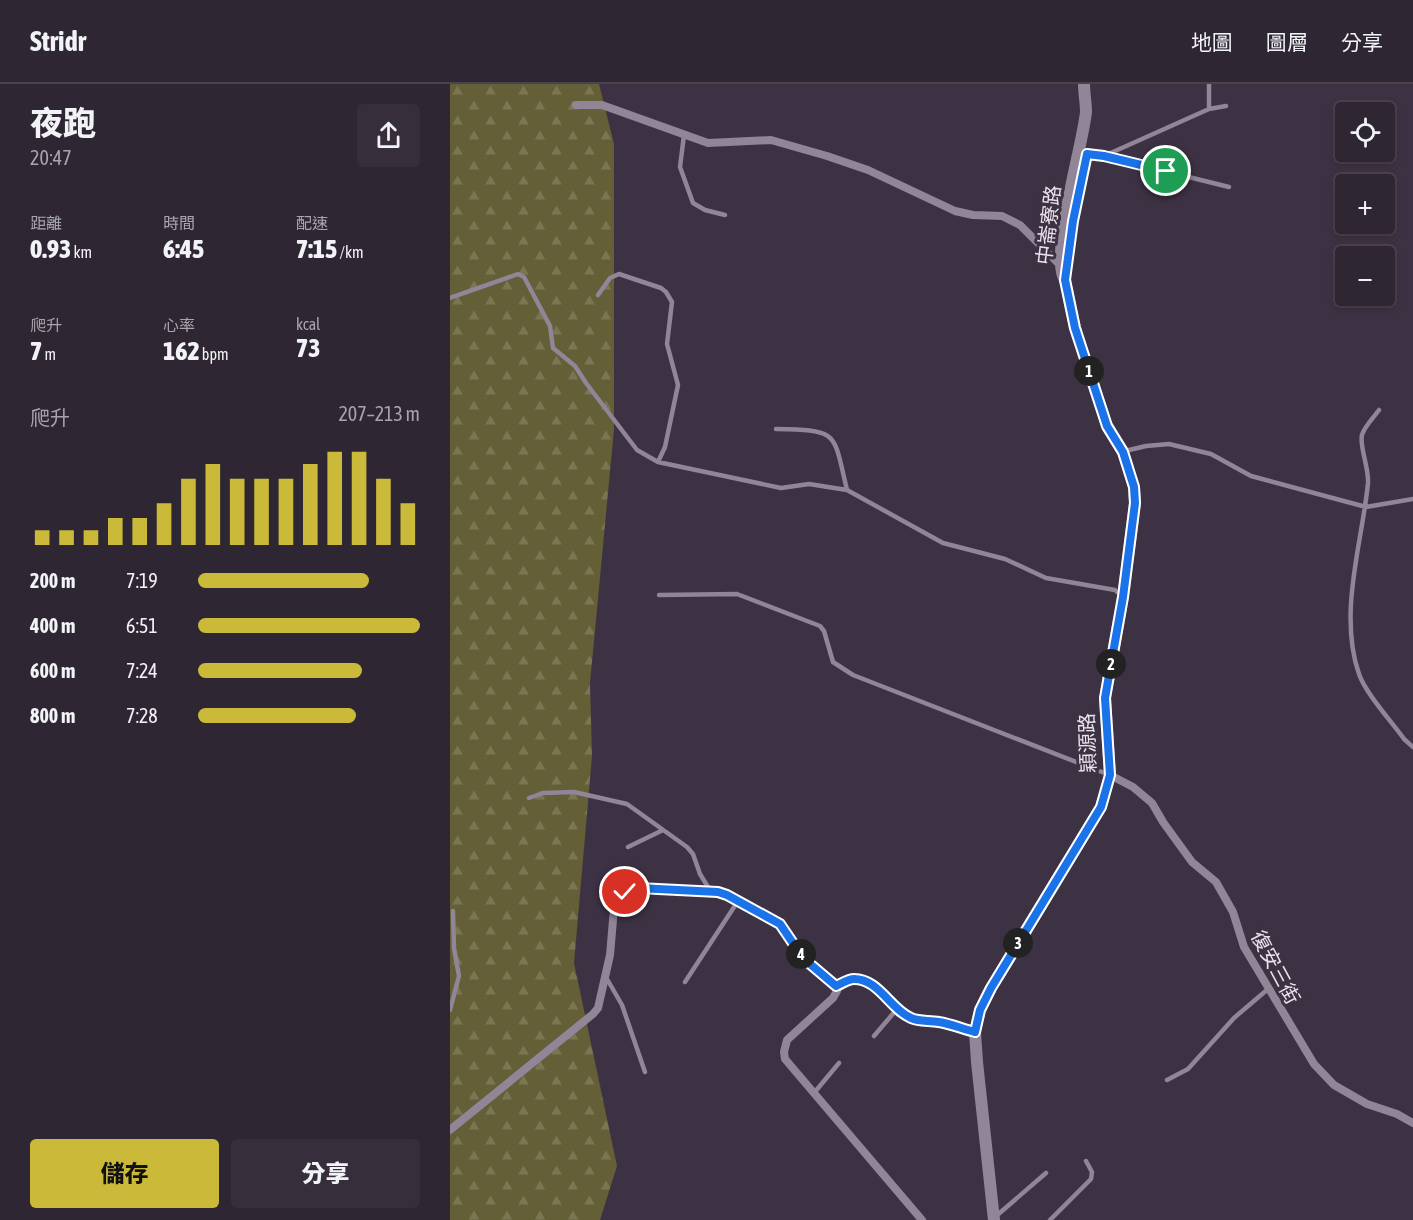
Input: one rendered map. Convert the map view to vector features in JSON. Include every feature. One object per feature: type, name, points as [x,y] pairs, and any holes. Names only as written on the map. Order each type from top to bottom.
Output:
[{"type":"street","name":"中崙寮路","points":[[1065,280],[1083,153],[1086,110],[1084,84]]},
{"type":"street","name":"中崙寮路","points":[[1065,280],[1060,274],[1059,264],[1065,220],[1094,110],[1092,84]]},
{"type":"street","points":[[576,105],[602,105],[708,143],[771,140],[868,170],[956,211],[973,215],[1002,216],[1020,225],[1059,264]]},
{"type":"street","name":"穎源路","points":[[994,1220],[975,1032],[980,1010],[991,988],[1101,807],[1110,775],[1105,698],[1123,597],[1135,503],[1134,487],[1123,452],[1107,426],[1075,328],[1065,280]]},
{"type":"street","name":"復安三街","points":[[1110,775],[1133,787],[1152,803],[1192,862],[1216,882],[1233,912],[1244,947],[1314,1064],[1334,1084],[1367,1104],[1397,1114],[1413,1123]]},
{"type":"street","points":[[450,1130],[592,1014],[601,1000],[606,976],[614,908],[625,892],[631,888],[638,888],[727,895],[780,924],[803,958],[836,986],[837,992],[833,998],[787,1040],[785,1059],[922,1220]]},
{"type":"lane","points":[[1209,84],[1209,109]]},
{"type":"lane","points":[[1104,156],[1209,109],[1226,106]]},
{"type":"lane","points":[[684,135],[680,167],[693,203],[705,210],[725,215]]},
{"type":"lane","points":[[1083,153],[1104,156],[1229,187]]},
{"type":"lane","points":[[598,296],[610,278],[619,273],[661,288],[672,302],[667,344],[678,386],[665,447],[658,462]]},
{"type":"lane","points":[[450,298],[518,274],[524,277],[550,326],[554,348],[575,366],[637,450],[658,462],[781,488],[809,484],[847,490],[943,543],[1005,559],[1046,578],[1116,590],[1123,597]]},
{"type":"lane","points":[[1378,410],[1362,434],[1362,446],[1369,470],[1366,507],[1353,583],[1351,614],[1353,645],[1360,676],[1404,739],[1413,747]]},
{"type":"lane","points":[[776,429],[813,429],[831,437],[836,444],[847,490]]},
{"type":"lane","points":[[1123,452],[1146,446],[1169,444],[1211,454],[1251,476],[1366,507],[1413,499]]},
{"type":"lane","points":[[658,595],[737,594],[820,626],[824,631],[833,662],[853,675],[1110,775]]},
{"type":"lane","points":[[529,798],[543,793],[574,792],[627,804],[678,840],[693,854],[700,874],[711,892]]},
{"type":"lane","points":[[628,847],[663,830]]},
{"type":"lane","points":[[685,982],[738,901]]},
{"type":"lane","points":[[450,1010],[459,976],[454,948],[453,911]]},
{"type":"lane","points":[[606,976],[622,1005],[645,1072]]},
{"type":"lane","points":[[836,986],[852,978],[863,981],[885,994],[901,1013],[920,1021],[938,1022],[975,1032]]},
{"type":"lane","points":[[1167,1080],[1188,1069],[1234,1018],[1268,989]]},
{"type":"lane","points":[[874,1036],[897,1009]]},
{"type":"lane","points":[[813,1094],[839,1064]]},
{"type":"lane","points":[[1050,1220],[1091,1179],[1092,1172],[1086,1161]]},
{"type":"lane","points":[[994,1220],[1046,1173]]},
{"type":"green space","points":[[450,84],[599,84],[614,144],[614,429],[590,683],[592,756],[574,963],[617,1166],[600,1220],[450,1220]]},
{"type":"route","points":[[625,892],[631,888],[638,888],[718,892],[733,897],[786,929],[795,948],[803,958],[833,981],[836,986],[852,978],[863,981],[885,994],[901,1013],[920,1021],[938,1022],[975,1032],[980,1010],[991,988],[1101,807],[1110,775],[1105,698],[1123,597],[1135,503],[1134,487],[1123,452],[1107,426],[1075,328],[1065,280],[1073,221],[1087,154],[1166,171]]}]
